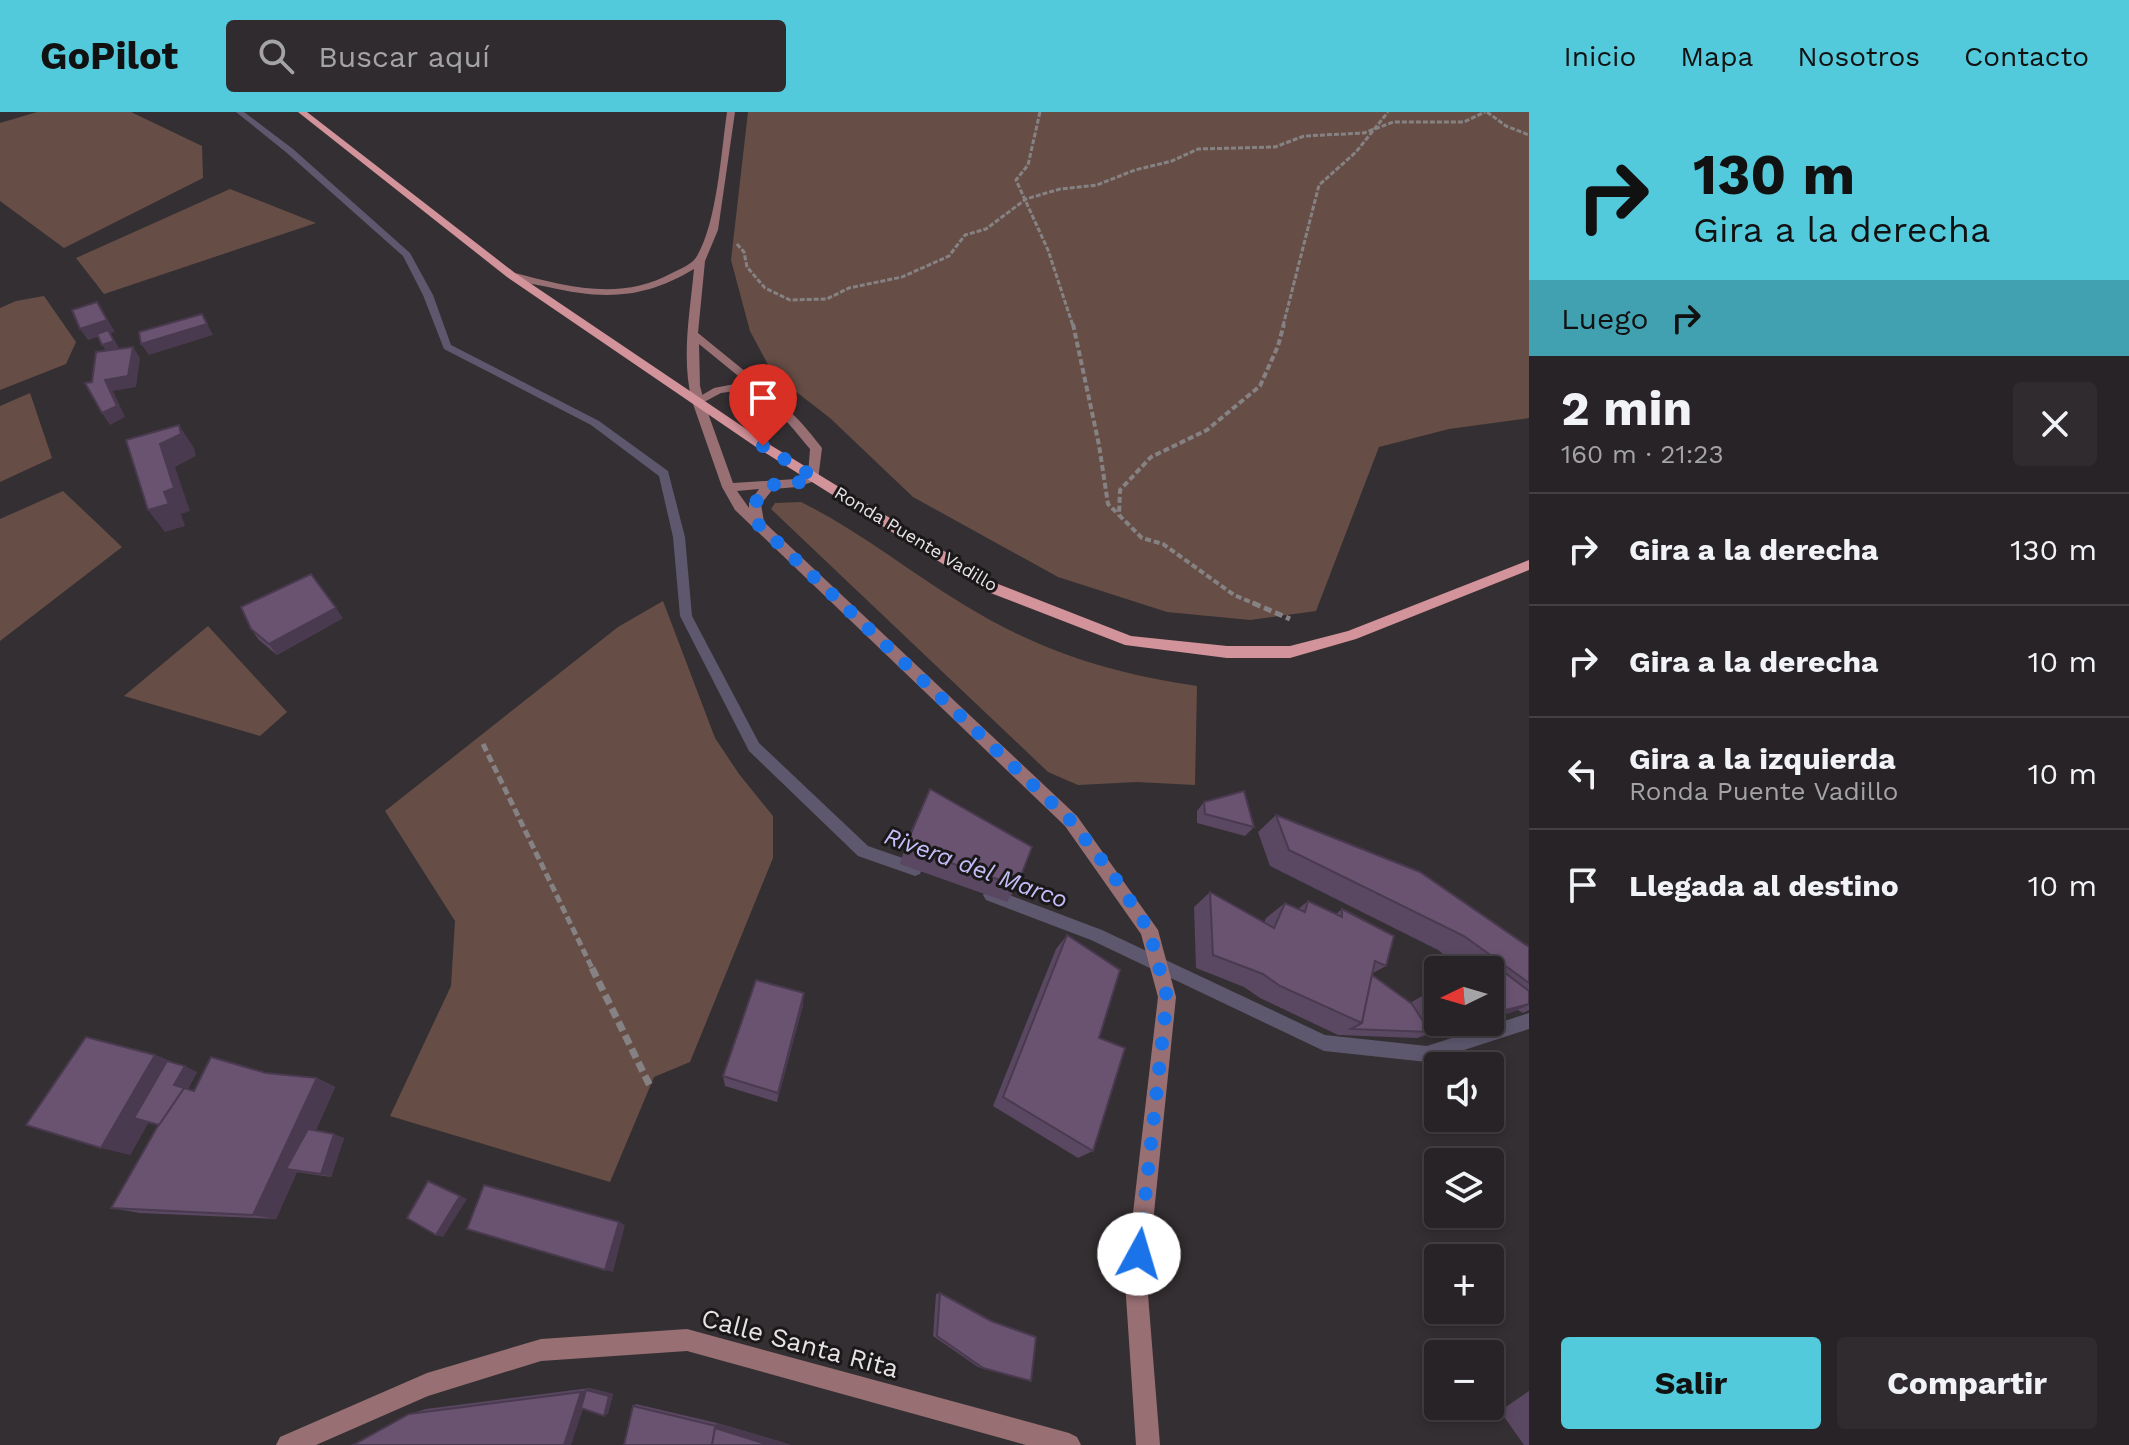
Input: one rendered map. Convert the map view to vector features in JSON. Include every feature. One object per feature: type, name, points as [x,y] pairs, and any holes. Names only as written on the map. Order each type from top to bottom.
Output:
[{"type":"main road","name":"Ronda Puente Vadillo","points":[[302,112],[511,275],[814,477],[993,588],[1130,641],[1227,652],[1290,652],[1351,635],[1529,565]]},
{"type":"street","points":[[731,112],[712,233],[700,261],[693,334],[694,386],[714,459],[728,487],[740,507],[1071,821],[1111,872],[1149,930],[1167,997],[1136,1282],[1148,1445]]},
{"type":"street","points":[[511,275],[588,291],[625,292],[661,284],[700,261]]},
{"type":"street","points":[[693,334],[768,395],[816,448],[814,477],[797,483],[728,487]]},
{"type":"street","points":[[698,401],[717,389],[730,386],[768,395]]},
{"type":"street","points":[[758,524],[755,503],[769,485]]},
{"type":"street","name":"Calle Santa Rita","points":[[288,1445],[427,1385],[541,1350],[687,1340],[1069,1445]]},
{"type":"path","points":[[1040,112],[1028,165],[1016,176],[1073,324],[1099,445],[1108,504],[1142,538],[1163,544],[1234,595],[1278,616],[1351,635]]},
{"type":"path","points":[[1119,515],[1120,490],[1151,457],[1207,430],[1260,386],[1278,346],[1319,185],[1356,152],[1388,112]]},
{"type":"path","points":[[712,233],[740,247],[747,267],[765,288],[778,296],[790,300],[827,299],[849,288],[902,277],[949,256],[965,235],[986,229],[1026,199],[1060,189],[1097,185],[1135,170],[1172,161],[1198,149],[1275,147],[1304,136],[1358,135],[1393,122],[1464,122],[1486,112],[1506,126],[1529,135]]},
{"type":"path","points":[[483,744],[650,1086]]},
{"type":"shaded area","points":[[37,112],[131,112],[202,146],[203,178],[64,248],[0,201],[0,123]]},
{"type":"shaded area","points":[[748,112],[1529,112],[1529,418],[1449,429],[1379,447],[1316,611],[1250,620],[1167,612],[1058,577],[913,497],[830,418],[773,374],[750,331],[731,260]]},
{"type":"shaded area","points":[[230,189],[316,223],[104,294],[76,258]]},
{"type":"shaded area","points":[[44,296],[76,342],[66,364],[0,390],[0,308],[16,301]]},
{"type":"shaded area","points":[[30,393],[52,458],[0,482],[0,406]]},
{"type":"shaded area","points":[[63,491],[122,547],[0,641],[0,519]]},
{"type":"shaded area","points":[[801,502],[961,603],[1018,634],[1104,666],[1197,686],[1195,785],[1137,782],[1078,785],[1048,772],[771,509],[775,503]]},
{"type":"shaded area","points":[[663,601],[715,738],[773,816],[773,858],[690,1062],[654,1077],[610,1182],[390,1116],[451,986],[455,921],[385,811],[618,627]]},
{"type":"shaded area","points":[[208,626],[287,712],[260,736],[124,696]]},
{"type":"building","points":[[97,302],[107,320],[80,329],[72,310]]},
{"type":"building","points":[[202,314],[207,324],[141,344],[139,332]]},
{"type":"building","points":[[108,330],[114,341],[102,345],[97,334]]},
{"type":"building","points":[[133,347],[128,376],[105,380],[117,406],[102,413],[85,383],[92,382],[96,352]]},
{"type":"building","points":[[179,425],[181,434],[160,444],[174,488],[164,492],[169,504],[148,510],[126,440]]},
{"type":"building","points":[[311,574],[336,608],[269,644],[251,629],[241,607]]},
{"type":"building","points":[[930,789],[1032,847],[1017,886],[905,847]]},
{"type":"building","points":[[1244,791],[1254,827],[1205,814],[1204,802]]},
{"type":"building","points":[[1276,815],[1420,872],[1529,947],[1529,983],[1504,965],[1504,956],[1492,956],[1464,936],[1289,850]]},
{"type":"building","points":[[1210,892],[1274,928],[1285,903],[1305,912],[1308,901],[1342,917],[1342,909],[1394,936],[1386,966],[1375,961],[1362,1023],[1280,986],[1263,974],[1213,955]]},
{"type":"building","points":[[1067,935],[1120,970],[1099,1038],[1125,1048],[1093,1151],[1003,1097]]},
{"type":"building","points":[[1504,972],[1529,991],[1529,1004],[1504,1010]]},
{"type":"building","points":[[1372,975],[1412,1004],[1424,1023],[1424,1032],[1351,1029],[1362,1023]]},
{"type":"building","points":[[756,980],[804,993],[778,1093],[723,1076]]},
{"type":"building","points":[[86,1037],[155,1055],[101,1148],[26,1125]]},
{"type":"building","points":[[211,1057],[266,1073],[317,1078],[253,1215],[111,1208],[159,1124],[184,1088],[194,1091]]},
{"type":"building","points":[[167,1061],[185,1066],[174,1085],[184,1088],[159,1125],[134,1118]]},
{"type":"building","points":[[308,1129],[334,1134],[321,1174],[286,1169]]},
{"type":"building","points":[[428,1181],[460,1196],[436,1235],[407,1218]]},
{"type":"building","points":[[484,1185],[619,1222],[605,1270],[467,1229]]},
{"type":"building","points":[[940,1293],[991,1321],[1036,1337],[1031,1381],[983,1368],[937,1336]]},
{"type":"building","points":[[586,1390],[609,1396],[604,1416],[581,1408]]},
{"type":"building","points":[[581,1392],[564,1445],[353,1445],[409,1414]]},
{"type":"building","points":[[633,1406],[716,1426],[712,1445],[624,1445]]},
{"type":"building","points":[[715,1428],[769,1445],[712,1445]]},
{"type":"waterway","name":"Rivera del Marco","points":[[240,112],[290,151],[407,255],[428,295],[447,347],[595,423],[664,474],[679,537],[686,616],[754,747],[863,851],[915,869]]},
{"type":"waterway","name":"Rivera del Marco","points":[[991,895],[1096,935],[1324,1043],[1427,1054],[1529,1021]]},
{"type":"route","points":[[763,446],[814,477],[797,483],[769,485],[755,503],[758,524],[1071,821],[1111,872],[1149,930],[1167,997],[1139,1254]]}]
